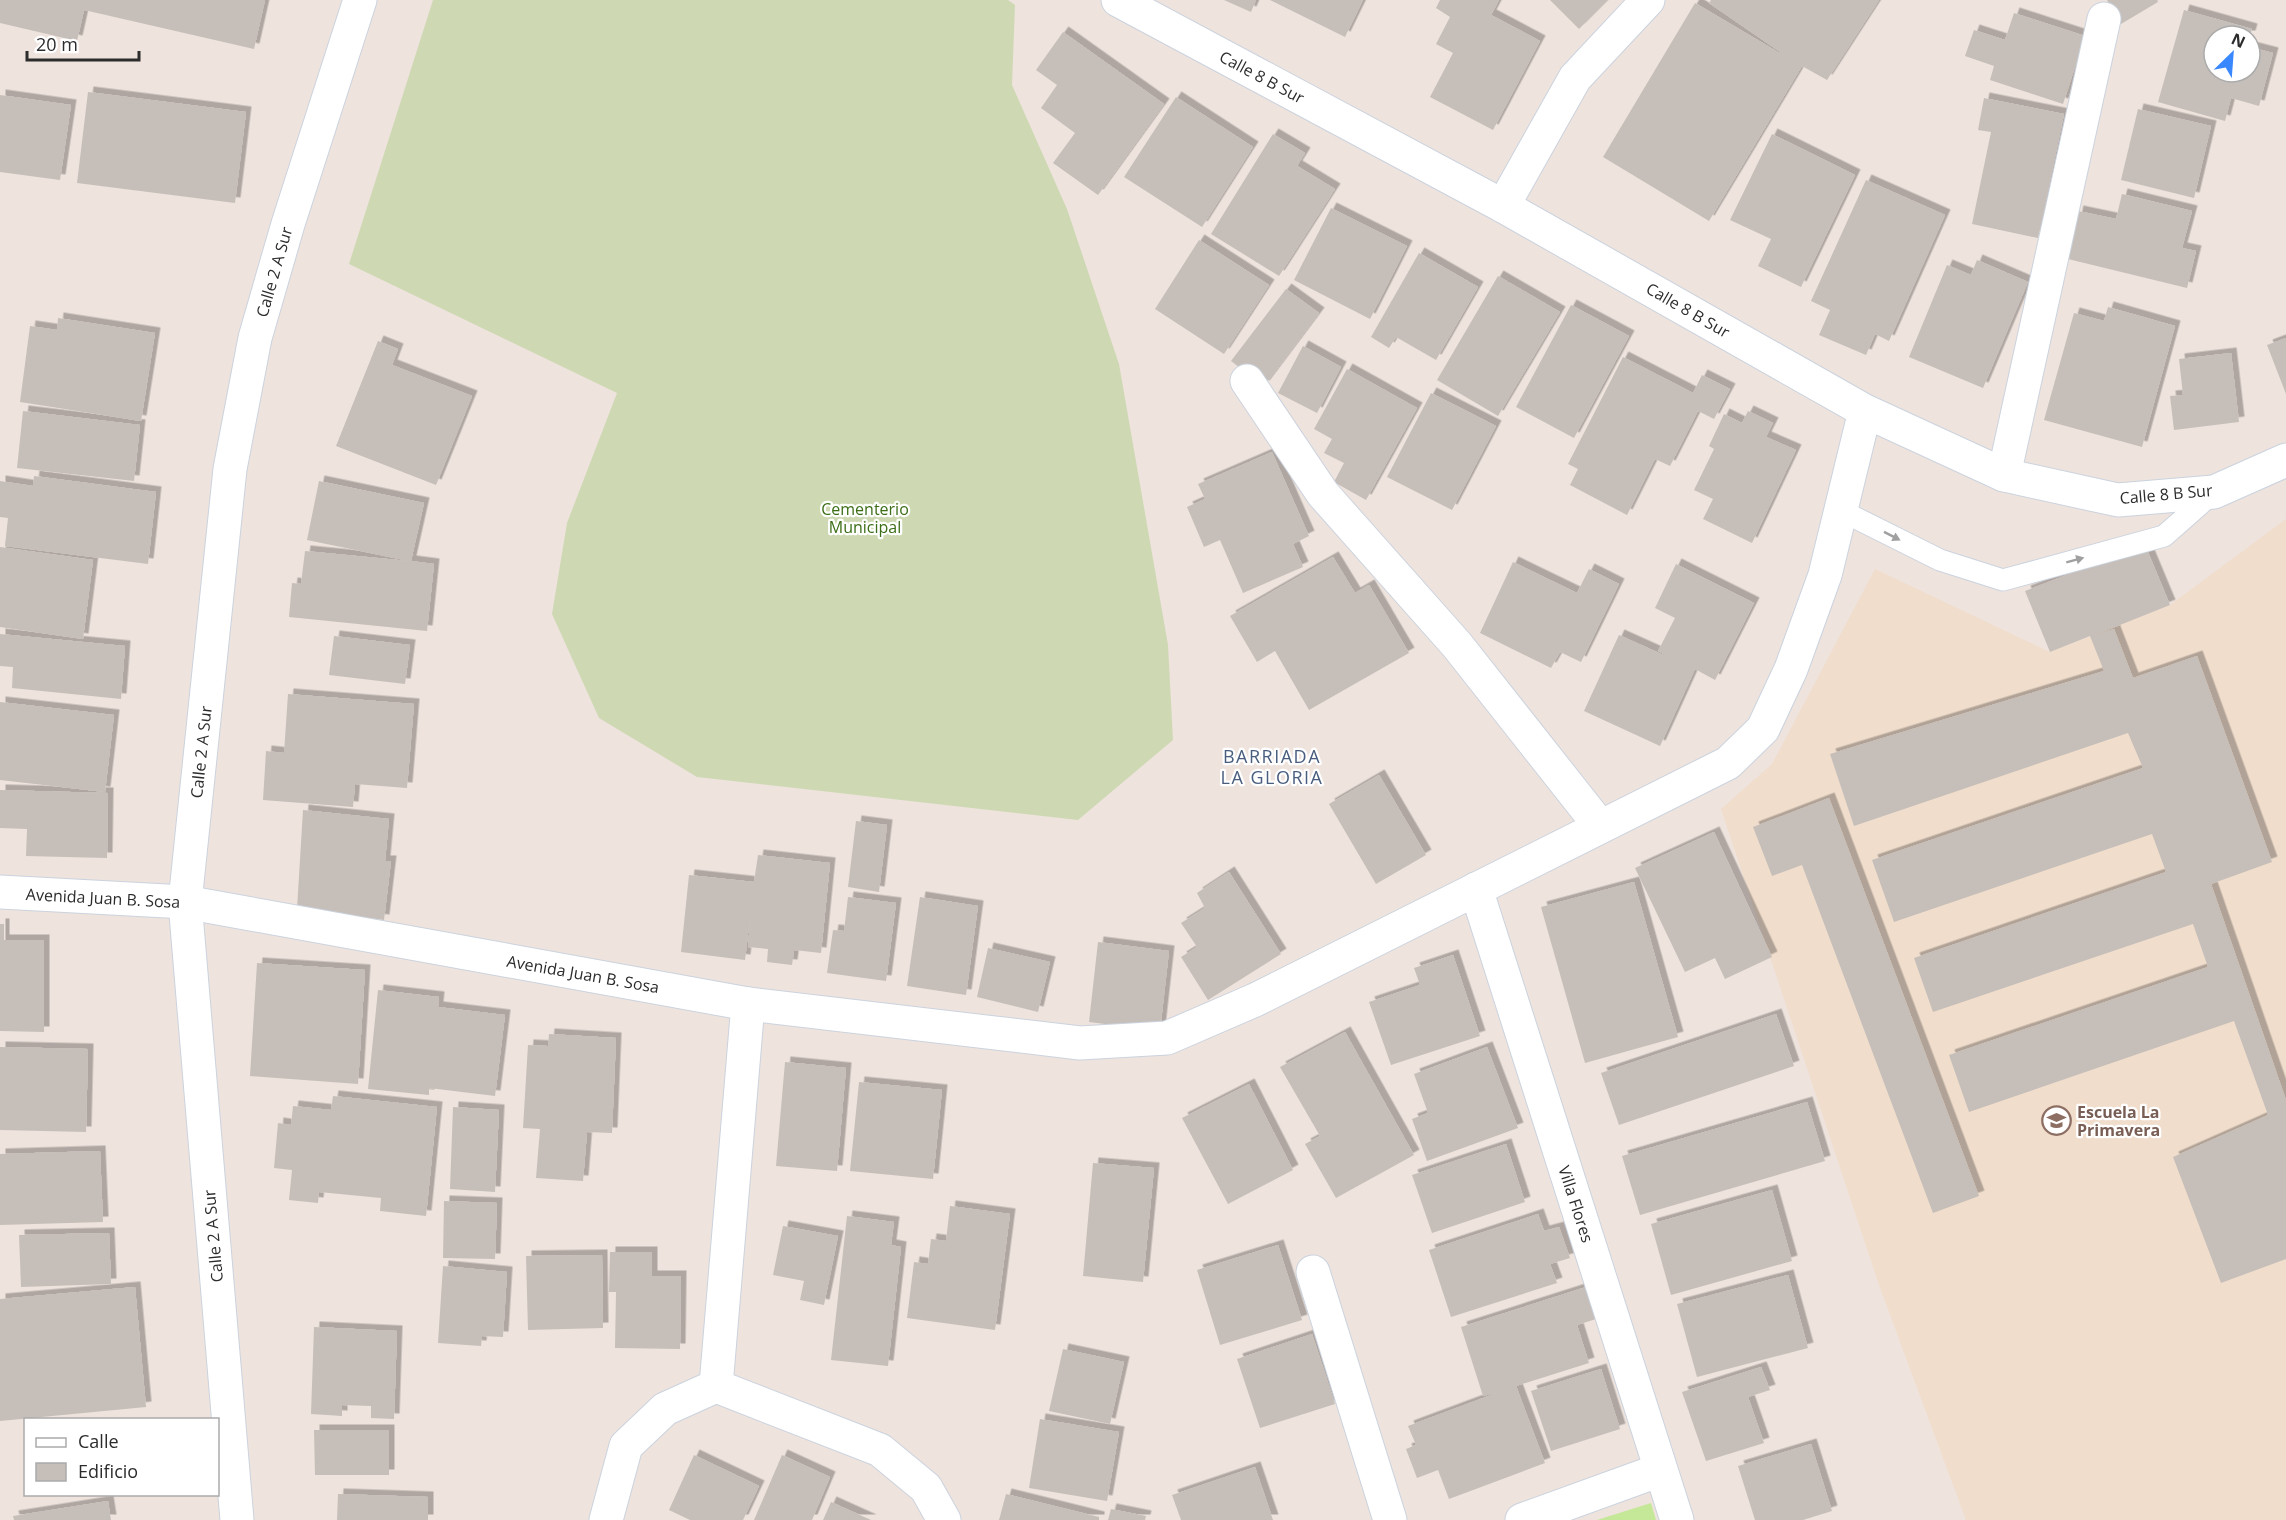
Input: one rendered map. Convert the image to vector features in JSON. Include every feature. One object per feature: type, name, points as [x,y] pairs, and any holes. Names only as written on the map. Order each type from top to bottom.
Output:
[{"type":"street","name":"Calle 2 A Sur","points":[[237,1520],[185,902],[230,469],[253,349],[288,224],[360,0]]},
{"type":"street","name":"Calle 8 B Sur","points":[[1118,0],[1503,206],[1866,411],[2004,475],[2118,500],[2214,492],[2286,460]]},
{"type":"street","points":[[1503,206],[1575,78],[1648,0]]},
{"type":"street","points":[[2004,475],[2104,19]]},
{"type":"street","points":[[1247,381],[1323,494],[1457,645],[1600,826]]},
{"type":"street","points":[[1476,889],[1728,763],[1763,729],[1791,669],[1825,575],[1839,510],[1866,411]]},
{"type":"street","name":"Avenida Juan B. Sosa","points":[[0,892],[185,902],[748,1004],[1080,1043],[1167,1038],[1255,1000],[1476,889]]},
{"type":"street","name":"Villa Flores","points":[[1476,889],[1677,1520]]},
{"type":"street","points":[[716,1386],[748,1004]]},
{"type":"street","points":[[1313,1272],[1390,1520]]},
{"type":"street","points":[[606,1520],[626,1446],[665,1409],[716,1386],[880,1450],[926,1488],[944,1520]]},
{"type":"street","points":[[1522,1520],[1660,1470]]},
{"type":"lane","points":[[1839,510],[1940,560],[2003,580],[2164,536],[2214,492]]},
{"type":"shaded area","name":"Escuela La Primavera","points":[[2286,519],[2286,1520],[1966,1520],[1879,1285],[1721,809],[1772,764],[1875,569],[2050,652],[2170,605]]},
{"type":"green space","name":"Cementerio Municipal","points":[[433,0],[1008,0],[1015,5],[1012,85],[1067,209],[1119,364],[1168,645],[1173,740],[1078,820],[697,777],[599,718],[552,614],[567,523],[617,393],[349,264]]},
{"type":"green space","points":[[1651,1503],[1656,1520],[1597,1520]]},
{"type":"building","points":[[0,0],[265,0],[254,49],[84,10],[77,41],[0,23]]},
{"type":"building","points":[[1224,0],[1256,0],[1251,12]]},
{"type":"building","points":[[1270,0],[1363,0],[1345,37]]},
{"type":"building","points":[[1440,0],[1499,0],[1491,15],[1540,41],[1493,130],[1430,97],[1453,53],[1436,44],[1450,17],[1436,8]]},
{"type":"building","points":[[1550,0],[1608,0],[1579,29]]},
{"type":"building","points":[[1711,0],[1879,0],[1827,80],[1802,66],[1709,221],[1603,157],[1695,3],[1795,62],[1709,3]]},
{"type":"building","points":[[2107,0],[2157,0],[2158,2],[2121,24]]},
{"type":"building","points":[[2184,10],[2234,24],[2202,24],[2202,84],[2262,84],[2262,50],[2273,53],[2259,106],[2231,98],[2225,121],[2158,102]]},
{"type":"building","points":[[2014,13],[2085,36],[2063,104],[1990,80],[1994,66],[1965,56],[1974,30],[2005,40]]},
{"type":"building","points":[[1063,32],[1164,104],[1098,195],[1053,163],[1075,133],[1041,108],[1057,85],[1036,70]]},
{"type":"building","points":[[88,92],[246,112],[235,203],[77,183]]},
{"type":"building","points":[[0,95],[71,105],[60,180],[0,172]]},
{"type":"building","points":[[1176,97],[1253,147],[1202,227],[1124,177]]},
{"type":"building","points":[[1984,98],[2064,114],[2038,238],[1972,224],[1991,132],[1978,130]]},
{"type":"building","points":[[2138,109],[2211,126],[2194,198],[2121,180]]},
{"type":"building","points":[[1273,134],[1305,153],[1297,166],[1335,189],[1279,276],[1211,234]]},
{"type":"building","points":[[1772,134],[1855,175],[1801,287],[1758,266],[1771,239],[1730,220]]},
{"type":"building","points":[[1866,180],[1945,215],[1889,341],[1875,334],[1866,355],[1819,335],[1830,310],[1811,301]]},
{"type":"building","points":[[2122,194],[2192,211],[2182,248],[2196,251],[2187,288],[2068,259],[2078,211],[2116,219]]},
{"type":"building","points":[[1331,208],[1407,246],[1370,319],[1294,280]]},
{"type":"building","points":[[1199,240],[1269,285],[1224,354],[1155,309]]},
{"type":"building","points":[[1419,253],[1478,287],[1436,360],[1396,337],[1389,348],[1371,337]]},
{"type":"building","points":[[1977,260],[2028,282],[1983,388],[1909,357],[1947,265],[1971,275]]},
{"type":"building","points":[[1498,276],[1560,312],[1498,416],[1437,380]]},
{"type":"building","points":[[1286,289],[1319,313],[1264,386],[1231,361]]},
{"type":"building","points":[[1571,305],[1629,336],[1574,438],[1516,407]]},
{"type":"building","points":[[2108,307],[2175,326],[2142,447],[2044,420],[2074,313],[2104,321]]},
{"type":"building","points":[[58,318],[155,333],[141,421],[20,402],[30,326],[57,330]]},
{"type":"building","points":[[2286,338],[2286,394],[2267,345]]},
{"type":"building","points":[[378,341],[398,349],[392,365],[472,396],[436,485],[336,446]]},
{"type":"building","points":[[1303,346],[1341,367],[1317,413],[1278,393]]},
{"type":"building","points":[[2231,353],[2239,422],[2174,430],[2170,396],[2183,395],[2179,359]]},
{"type":"building","points":[[1623,357],[1693,393],[1702,375],[1730,389],[1714,419],[1698,411],[1670,466],[1655,459],[1627,515],[1570,485],[1578,469],[1568,464]]},
{"type":"building","points":[[1347,369],[1417,408],[1366,500],[1334,482],[1344,463],[1324,453],[1332,439],[1314,429]]},
{"type":"building","points":[[1431,393],[1496,426],[1452,510],[1387,477]]},
{"type":"building","points":[[23,411],[140,425],[134,481],[17,468]]},
{"type":"building","points":[[1748,411],[1773,423],[1766,437],[1796,450],[1752,543],[1703,519],[1713,499],[1694,490],[1714,449],[1709,446],[1724,414],[1742,423]]},
{"type":"building","points":[[1272,452],[1309,536],[1293,544],[1303,567],[1243,593],[1220,540],[1204,547],[1187,507],[1205,499],[1198,484]]},
{"type":"building","points":[[34,476],[156,492],[148,564],[5,546],[8,518],[0,517],[0,481],[33,486]]},
{"type":"building","points":[[319,481],[424,503],[411,561],[434,564],[427,631],[289,617],[292,583],[301,584],[305,551],[409,561],[307,540]]},
{"type":"building","points":[[2145,545],[2170,605],[2095,635],[2114,629],[2133,678],[2197,656],[2272,862],[2211,884],[2286,1100],[2286,1259],[2221,1283],[2173,1157],[2268,1115],[2234,1021],[1969,1112],[1949,1055],[2208,967],[2193,924],[1933,1012],[1914,958],[2166,872],[2152,834],[1894,922],[1872,860],[2143,768],[2128,733],[1854,826],[1830,754],[2104,671],[2090,636],[2050,652],[2025,591]]},
{"type":"building","points":[[0,547],[93,560],[83,639],[0,627]]},
{"type":"building","points":[[1333,557],[1355,593],[1369,585],[1409,653],[1309,710],[1275,651],[1257,662],[1230,616]]},
{"type":"building","points":[[1513,562],[1577,593],[1589,569],[1619,584],[1581,662],[1560,652],[1551,668],[1480,633]]},
{"type":"building","points":[[1676,564],[1754,603],[1715,680],[1695,669],[1660,746],[1584,711],[1619,635],[1679,662],[1658,651],[1675,618],[1655,608]]},
{"type":"building","points":[[0,634],[125,646],[121,699],[12,688],[13,667],[0,666]]},
{"type":"building","points":[[334,636],[410,645],[405,684],[329,675]]},
{"type":"building","points":[[288,694],[414,704],[407,788],[355,784],[353,807],[263,800],[266,751],[284,753]]},
{"type":"building","points":[[0,702],[114,715],[105,792],[0,780]]},
{"type":"building","points":[[1379,775],[1426,855],[1376,884],[1329,804]]},
{"type":"building","points":[[0,790],[108,793],[107,858],[26,856],[27,829],[0,828]]},
{"type":"building","points":[[1829,798],[1979,1196],[1933,1213],[1802,865],[1772,876],[1753,827]]},
{"type":"building","points":[[303,810],[389,819],[385,861],[391,861],[384,920],[297,909]]},
{"type":"building","points":[[856,821],[887,825],[879,892],[848,887]]},
{"type":"building","points":[[1714,832],[1772,957],[1725,979],[1715,958],[1685,972],[1635,868]]},
{"type":"building","points":[[758,855],[830,863],[821,953],[794,950],[792,965],[767,962],[768,949],[748,947],[751,908],[745,960],[681,952],[689,875],[754,882]]},
{"type":"building","points":[[1229,872],[1281,954],[1208,1000],[1181,957],[1197,947],[1181,923],[1205,908],[1197,893]]},
{"type":"building","points":[[1634,882],[1678,1037],[1585,1063],[1541,907]]},
{"type":"building","points":[[848,897],[896,903],[886,981],[827,973],[833,930],[844,931]]},
{"type":"building","points":[[920,897],[978,906],[966,995],[907,986]]},
{"type":"building","points":[[0,924],[4,924],[4,940],[44,940],[44,1032],[0,1031]]},
{"type":"building","points":[[1098,942],[1169,951],[1160,1031],[1089,1022]]},
{"type":"building","points":[[988,948],[1050,962],[1038,1012],[977,997]]},
{"type":"building","points":[[1453,955],[1480,1036],[1391,1065],[1369,1002],[1420,985],[1414,968]]},
{"type":"building","points":[[257,963],[365,970],[358,1084],[250,1076]]},
{"type":"building","points":[[378,990],[439,997],[438,1007],[505,1015],[495,1096],[429,1088],[429,1095],[368,1089]]},
{"type":"building","points":[[1776,1014],[1794,1066],[1619,1125],[1601,1073]]},
{"type":"building","points":[[1345,1032],[1414,1155],[1336,1198],[1305,1144],[1320,1136],[1280,1067]]},
{"type":"building","points":[[549,1034],[616,1038],[612,1133],[587,1132],[583,1181],[536,1178],[540,1129],[523,1128],[528,1045],[548,1046]]},
{"type":"building","points":[[0,1047],[88,1049],[86,1132],[0,1130]]},
{"type":"building","points":[[1487,1047],[1518,1128],[1427,1161],[1412,1119],[1428,1113],[1414,1074]]},
{"type":"building","points":[[785,1062],[846,1068],[837,1171],[776,1166]]},
{"type":"building","points":[[859,1082],[942,1090],[933,1179],[850,1171]]},
{"type":"building","points":[[1249,1084],[1293,1170],[1228,1204],[1182,1118]]},
{"type":"building","points":[[333,1096],[437,1107],[426,1216],[380,1211],[381,1198],[319,1192],[318,1203],[289,1200],[292,1170],[274,1168],[278,1123],[291,1125],[293,1106],[331,1110]]},
{"type":"building","points":[[1807,1102],[1825,1161],[1640,1215],[1622,1156]]},
{"type":"building","points":[[453,1107],[499,1110],[495,1192],[450,1189]]},
{"type":"building","points":[[1506,1144],[1525,1202],[1432,1233],[1412,1175]]},
{"type":"building","points":[[100,1151],[103,1222],[0,1225],[0,1154]]},
{"type":"building","points":[[1093,1163],[1154,1168],[1143,1282],[1083,1276]]},
{"type":"building","points":[[1772,1190],[1792,1261],[1671,1295],[1651,1224]]},
{"type":"building","points":[[444,1201],[497,1203],[495,1259],[443,1258]]},
{"type":"building","points":[[950,1206],[1010,1214],[995,1330],[907,1318],[914,1262],[928,1264],[931,1239],[946,1241]]},
{"type":"building","points":[[1538,1214],[1544,1231],[1559,1227],[1570,1258],[1550,1264],[1557,1283],[1451,1317],[1429,1250]]},
{"type":"building","points":[[847,1216],[894,1222],[891,1245],[901,1247],[888,1366],[831,1360]]},
{"type":"building","points":[[783,1226],[838,1236],[824,1305],[800,1300],[804,1281],[773,1275]]},
{"type":"building","points":[[109,1233],[111,1284],[21,1287],[19,1235]]},
{"type":"building","points":[[1278,1245],[1302,1320],[1220,1345],[1197,1270]]},
{"type":"building","points":[[610,1252],[652,1252],[652,1276],[681,1276],[680,1349],[615,1348],[616,1292],[609,1292]]},
{"type":"building","points":[[602,1255],[603,1328],[528,1330],[526,1256]]},
{"type":"building","points":[[443,1266],[507,1272],[503,1337],[482,1336],[481,1346],[438,1343]]},
{"type":"building","points":[[1788,1275],[1808,1348],[1697,1377],[1677,1304]]},
{"type":"building","points":[[135,1287],[146,1407],[0,1421],[0,1299]]},
{"type":"building","points":[[1586,1287],[1596,1319],[1577,1325],[1589,1363],[1516,1386],[1545,1463],[1449,1499],[1438,1470],[1417,1478],[1406,1449],[1416,1445],[1408,1426],[1502,1391],[1483,1396],[1461,1327]]},
{"type":"building","points":[[314,1327],[397,1331],[394,1419],[371,1418],[371,1406],[342,1405],[342,1416],[311,1414]]},
{"type":"building","points":[[1312,1334],[1335,1404],[1260,1428],[1237,1359]]},
{"type":"building","points":[[1063,1349],[1124,1362],[1110,1424],[1049,1411]]},
{"type":"building","points":[[1761,1367],[1770,1390],[1748,1397],[1764,1443],[1706,1461],[1682,1392]]},
{"type":"building","points":[[1601,1369],[1620,1429],[1551,1451],[1531,1391]]},
{"type":"building","points":[[1040,1419],[1119,1432],[1107,1501],[1029,1488]]},
{"type":"building","points":[[314,1430],[389,1430],[389,1475],[315,1475]]},
{"type":"building","points":[[1811,1444],[1832,1511],[1803,1520],[1755,1520],[1738,1466]]},
{"type":"building","points":[[694,1455],[759,1486],[743,1520],[690,1520],[669,1510]]},
{"type":"building","points":[[782,1455],[830,1477],[812,1520],[754,1520]]},
{"type":"building","points":[[1255,1467],[1273,1520],[1181,1520],[1172,1495]]},
{"type":"building","points":[[338,1494],[428,1497],[428,1520],[337,1520]]},
{"type":"building","points":[[1006,1494],[1099,1517],[1099,1520],[999,1520]]},
{"type":"building","points":[[108,1501],[111,1520],[14,1520],[13,1516]]},
{"type":"building","points":[[831,1502],[871,1520],[823,1520]]},
{"type":"building","points":[[1111,1509],[1146,1516],[1145,1520],[1108,1520]]},
{"type":"place","name":"Escuela La Primavera","points":[[2056,1121]]},
{"type":"district","name":"BARRIADA LA GLORIA","points":[[1272,766]]}]
